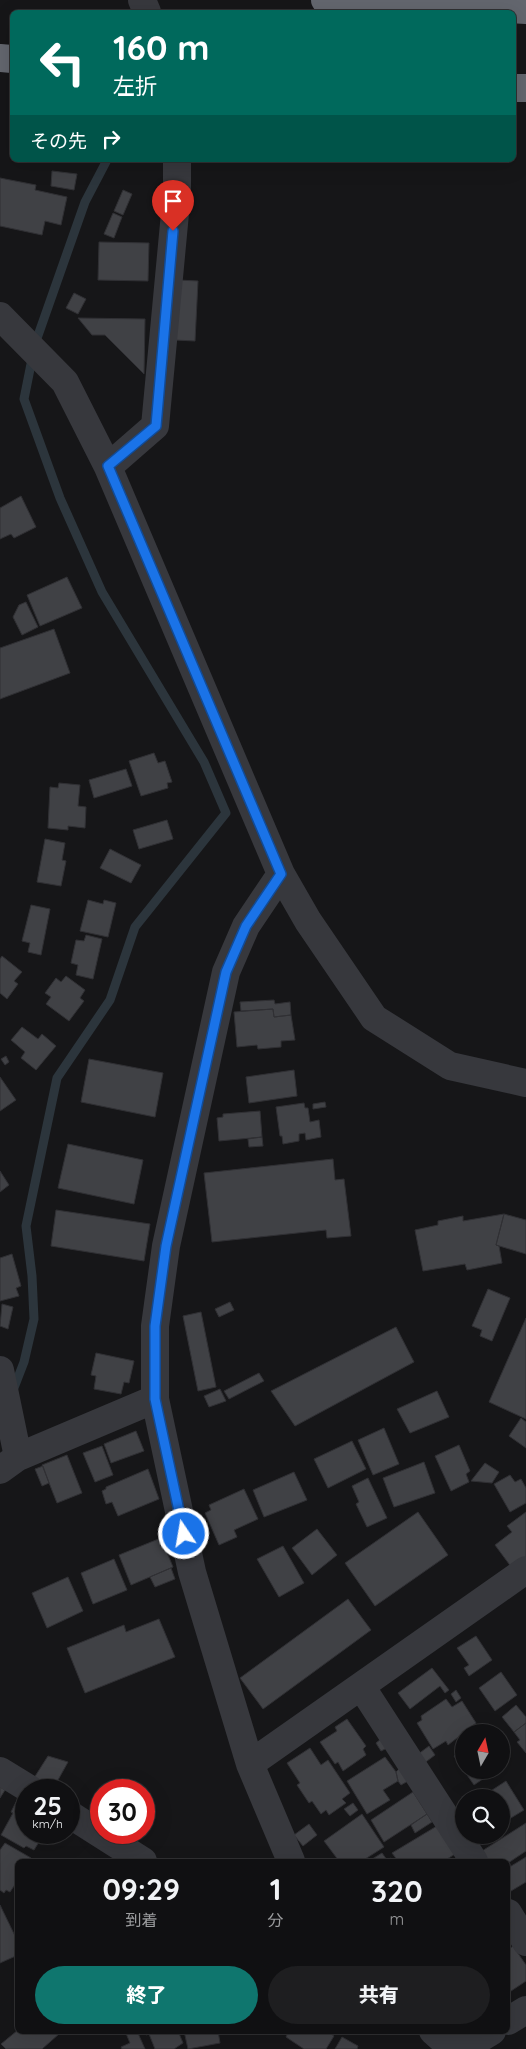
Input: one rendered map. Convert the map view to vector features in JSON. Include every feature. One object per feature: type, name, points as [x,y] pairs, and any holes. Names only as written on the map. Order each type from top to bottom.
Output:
[{"type":"highway","points":[[326,0],[526,10]]},
{"type":"street","points":[[108,466],[156,426],[177,192],[177,162]]},
{"type":"street","points":[[0,316],[65,382],[108,466],[281,874],[308,921],[374,1018],[450,1066],[526,1083]]},
{"type":"street","points":[[281,874],[246,926],[226,972],[166,1246],[155,1326],[155,1399],[192,1572],[250,1764],[290,1859]]},
{"type":"street","points":[[0,1370],[9,1463],[155,1399]]},
{"type":"street","points":[[250,1764],[526,1570]]},
{"type":"street","points":[[361,1686],[473,1859]]},
{"type":"street","points":[[0,1771],[15,1780]]},
{"type":"street","points":[[80,1821],[140,1859]]},
{"type":"street","points":[[510,1916],[526,1942]]},
{"type":"street","points":[[510,2020],[526,2010]]},
{"type":"street","points":[[436,2034],[453,2049]]},
{"type":"street","points":[[464,2049],[487,2034]]},
{"type":"building","points":[[52,171],[77,174],[74,190],[51,186]]},
{"type":"building","points":[[0,178],[36,185],[35,190],[67,197],[61,225],[45,221],[42,235],[0,226]]},
{"type":"building","points":[[123,190],[132,194],[123,215],[114,211]]},
{"type":"building","points":[[113,213],[122,217],[114,238],[104,234]]},
{"type":"building","points":[[99,242],[149,243],[148,281],[98,280]]},
{"type":"building","points":[[178,280],[198,281],[195,341],[175,340]]},
{"type":"building","points":[[74,293],[86,299],[78,314],[66,308]]},
{"type":"building","points":[[78,318],[145,319],[144,374],[105,335],[92,335]]},
{"type":"building","points":[[21,496],[36,527],[14,538],[11,534],[0,539],[0,508]]},
{"type":"building","points":[[67,577],[82,608],[40,626],[27,595]]},
{"type":"building","points":[[26,602],[38,627],[22,635],[13,617],[19,605]]},
{"type":"building","points":[[54,629],[70,673],[0,699],[0,648]]},
{"type":"building","points":[[154,753],[158,763],[165,761],[172,782],[167,783],[168,788],[141,796],[129,761]]},
{"type":"building","points":[[126,769],[132,786],[94,798],[89,780]]},
{"type":"building","points":[[59,783],[80,785],[78,806],[86,807],[85,828],[68,826],[68,830],[48,828],[50,787],[58,788]]},
{"type":"building","points":[[167,820],[173,839],[139,849],[133,830]]},
{"type":"building","points":[[45,839],[65,843],[62,860],[66,861],[61,886],[37,882]]},
{"type":"building","points":[[110,849],[141,865],[131,883],[100,868]]},
{"type":"building","points":[[88,900],[103,904],[104,900],[116,903],[108,937],[80,931]]},
{"type":"building","points":[[31,905],[50,909],[41,955],[28,952],[30,943],[22,941]]},
{"type":"building","points":[[86,935],[102,939],[93,979],[76,975],[78,965],[71,963],[76,940],[84,941]]},
{"type":"building","points":[[2,956],[22,972],[14,981],[18,984],[7,999],[0,993],[0,959]]},
{"type":"building","points":[[66,976],[85,990],[80,998],[84,1001],[69,1021],[46,1004],[51,997],[45,993],[56,978],[61,982]]},
{"type":"building","points":[[274,1000],[275,1004],[290,1002],[291,1015],[274,1017],[273,1009],[241,1011],[240,1002]]},
{"type":"building","points":[[273,1009],[274,1017],[291,1015],[295,1040],[281,1041],[281,1047],[258,1049],[257,1045],[237,1047],[234,1012]]},
{"type":"building","points":[[22,1027],[38,1039],[42,1034],[56,1046],[36,1070],[21,1058],[25,1052],[11,1040]]},
{"type":"building","points":[[6,1056],[9,1062],[5,1065],[1,1059]]},
{"type":"building","points":[[89,1059],[163,1073],[155,1117],[81,1102]]},
{"type":"building","points":[[294,1070],[297,1096],[249,1103],[246,1077]]},
{"type":"building","points":[[0,1077],[16,1100],[0,1111]]},
{"type":"building","points":[[325,1102],[326,1107],[313,1109],[313,1104]]},
{"type":"building","points":[[304,1103],[305,1108],[308,1108],[310,1122],[319,1120],[321,1137],[306,1140],[305,1133],[299,1134],[299,1141],[283,1144],[276,1107]]},
{"type":"building","points":[[260,1111],[262,1137],[219,1141],[217,1118],[223,1117],[223,1114]]},
{"type":"building","points":[[262,1137],[263,1146],[249,1147],[248,1139]]},
{"type":"building","points":[[68,1144],[143,1160],[134,1204],[58,1188]]},
{"type":"building","points":[[333,1159],[335,1180],[344,1179],[351,1236],[327,1238],[326,1230],[212,1242],[204,1173]]},
{"type":"building","points":[[0,1171],[9,1185],[0,1192]]},
{"type":"building","points":[[56,1210],[150,1224],[144,1261],[51,1246]]},
{"type":"building","points":[[504,1214],[496,1245],[499,1246],[502,1263],[467,1270],[465,1264],[423,1271],[415,1230],[438,1225],[438,1221],[463,1216],[463,1221]]},
{"type":"building","points":[[504,1214],[526,1220],[526,1254],[496,1245]]},
{"type":"building","points":[[12,1254],[21,1286],[16,1288],[19,1296],[0,1301],[0,1258]]},
{"type":"building","points":[[488,1289],[510,1298],[492,1341],[480,1336],[482,1330],[472,1326]]},
{"type":"building","points":[[230,1302],[234,1310],[219,1317],[215,1309]]},
{"type":"building","points":[[2,1304],[13,1307],[8,1329],[0,1326]]},
{"type":"building","points":[[201,1312],[216,1387],[198,1391],[183,1316]]},
{"type":"building","points":[[526,1318],[526,1419],[489,1402]]},
{"type":"building","points":[[396,1327],[414,1362],[295,1426],[271,1391]]},
{"type":"building","points":[[96,1353],[134,1361],[129,1383],[124,1382],[121,1394],[94,1389],[96,1376],[91,1375]]},
{"type":"building","points":[[259,1373],[264,1381],[229,1399],[224,1391]]},
{"type":"building","points":[[220,1389],[226,1401],[209,1407],[204,1396]]},
{"type":"building","points":[[437,1391],[449,1417],[410,1433],[397,1409]]},
{"type":"building","points":[[521,1418],[526,1422],[526,1448],[509,1436]]},
{"type":"building","points":[[384,1428],[399,1464],[373,1475],[358,1440]]},
{"type":"building","points":[[136,1431],[144,1451],[111,1463],[104,1444]]},
{"type":"building","points":[[352,1441],[366,1469],[328,1488],[314,1459]]},
{"type":"building","points":[[459,1445],[470,1471],[466,1474],[469,1482],[451,1491],[435,1456]]},
{"type":"building","points":[[102,1446],[113,1475],[95,1482],[83,1453]]},
{"type":"building","points":[[67,1455],[82,1493],[57,1503],[42,1465]]},
{"type":"building","points":[[424,1462],[435,1493],[394,1507],[383,1478]]},
{"type":"building","points":[[485,1463],[499,1472],[492,1483],[471,1481]]},
{"type":"building","points":[[43,1466],[49,1483],[42,1486],[35,1469]]},
{"type":"building","points":[[148,1469],[159,1499],[118,1516],[112,1502],[106,1504],[102,1491],[106,1487]]},
{"type":"building","points":[[294,1472],[307,1500],[264,1517],[253,1490]]},
{"type":"building","points":[[510,1475],[515,1482],[521,1479],[526,1488],[526,1503],[510,1512],[494,1484]]},
{"type":"building","points":[[368,1478],[387,1518],[367,1527],[356,1504],[359,1502],[352,1486]]},
{"type":"building","points":[[244,1489],[258,1519],[234,1530],[237,1537],[219,1545],[205,1513],[211,1510],[209,1505]]},
{"type":"building","points":[[418,1512],[448,1555],[375,1606],[345,1563]]},
{"type":"building","points":[[526,1512],[526,1557],[512,1568],[495,1545],[512,1532],[507,1526]]},
{"type":"building","points":[[317,1529],[337,1555],[312,1575],[292,1548]]},
{"type":"building","points":[[161,1538],[173,1567],[131,1585],[119,1555]]},
{"type":"building","points":[[283,1546],[304,1583],[279,1597],[257,1559]]},
{"type":"building","points":[[114,1559],[127,1590],[93,1604],[81,1573]]},
{"type":"building","points":[[171,1568],[175,1579],[155,1587],[150,1577]]},
{"type":"building","points":[[68,1577],[83,1611],[47,1628],[32,1593]]},
{"type":"building","points":[[348,1599],[371,1630],[263,1709],[240,1678]]},
{"type":"building","points":[[159,1619],[175,1657],[85,1693],[67,1648],[124,1625],[126,1632]]},
{"type":"building","points":[[476,1636],[492,1660],[469,1676],[464,1668],[469,1665],[457,1648]]},
{"type":"building","points":[[432,1668],[449,1690],[445,1693],[440,1686],[410,1709],[398,1693]]},
{"type":"building","points":[[501,1672],[517,1695],[495,1711],[479,1688]]},
{"type":"building","points":[[456,1690],[461,1698],[456,1702],[451,1694]]},
{"type":"building","points":[[446,1699],[452,1707],[462,1701],[476,1723],[455,1724],[455,1740],[448,1745],[446,1741],[433,1749],[417,1723],[422,1720],[421,1716]]},
{"type":"building","points":[[516,1705],[526,1717],[526,1723],[514,1732],[510,1724],[508,1724],[502,1717]]},
{"type":"building","points":[[347,1719],[366,1746],[363,1749],[366,1755],[343,1771],[338,1762],[335,1764],[320,1742],[337,1731],[335,1727]]},
{"type":"building","points":[[526,1723],[526,1753],[517,1742],[520,1740],[514,1732]]},
{"type":"building","points":[[381,1739],[387,1748],[381,1751],[376,1743]]},
{"type":"building","points":[[429,1746],[435,1755],[423,1764],[417,1755]]},
{"type":"building","points":[[310,1748],[321,1765],[328,1760],[350,1793],[342,1799],[346,1803],[329,1815],[326,1810],[321,1814],[312,1801],[309,1803],[297,1785],[300,1783],[287,1763]]},
{"type":"building","points":[[48,1756],[68,1762],[59,1779],[34,1778]]},
{"type":"building","points":[[385,1757],[396,1772],[398,1781],[383,1790],[390,1800],[367,1814],[347,1781]]},
{"type":"building","points":[[400,1768],[408,1781],[401,1785],[396,1772]]},
{"type":"building","points":[[470,1779],[483,1779],[474,1785]]},
{"type":"building","points":[[506,1781],[524,1810],[510,1819],[510,1789],[494,1789]]},
{"type":"building","points":[[0,1787],[5,1790],[0,1798]]},
{"type":"building","points":[[413,1792],[427,1814],[384,1842],[371,1820]]},
{"type":"building","points":[[353,1803],[358,1810],[350,1816],[344,1809]]},
{"type":"building","points":[[15,1804],[15,1843],[1,1835],[13,1813],[11,1812]]},
{"type":"building","points":[[362,1814],[384,1847],[365,1859],[338,1859],[324,1841]]},
{"type":"building","points":[[427,1814],[432,1822],[415,1833],[411,1825]]},
{"type":"building","points":[[526,1823],[526,1851],[510,1862],[510,1859],[487,1859],[482,1851],[493,1844],[510,1844],[510,1833]]},
{"type":"building","points":[[309,1824],[317,1835],[303,1846],[294,1835]]},
{"type":"building","points":[[437,1826],[455,1854],[447,1859],[396,1859],[392,1853]]},
{"type":"building","points":[[5,1843],[31,1858],[15,1859],[15,1884],[10,1892],[6,1890],[4,1893],[0,1890],[0,1850]]},
{"type":"building","points":[[17,1844],[38,1844],[34,1850],[26,1846],[24,1848]]},
{"type":"building","points":[[382,1853],[386,1859],[372,1859]]},
{"type":"building","points":[[526,1857],[526,1882],[511,1891],[510,1889],[510,1867]]},
{"type":"building","points":[[0,1905],[15,1936],[15,1956],[0,1963]]},
{"type":"building","points":[[513,1946],[526,1965],[526,1981],[510,1992],[510,1948]]},
{"type":"building","points":[[15,2032],[15,2034],[59,2034],[42,2049],[6,2049],[1,2044]]},
{"type":"building","points":[[126,2034],[138,2034],[145,2049],[122,2049],[121,2047],[130,2043]]},
{"type":"building","points":[[149,2034],[179,2034],[183,2043],[174,2049],[155,2049]]},
{"type":"building","points":[[185,2034],[218,2034],[220,2043],[188,2049]]},
{"type":"building","points":[[288,2034],[331,2034],[334,2036],[326,2049],[304,2049],[286,2037]]},
{"type":"building","points":[[342,2037],[358,2046],[357,2049],[335,2049]]},
{"type":"waterway","points":[[12,1393],[24,1362],[34,1319],[32,1276],[26,1226],[57,1078],[110,1000],[135,927],[226,813],[204,762],[102,592],[60,498],[24,399],[35,344],[85,202],[106,162]]},
{"type":"route","points":[[173,231],[156,426],[108,466],[281,874],[246,926],[226,972],[166,1246],[155,1326],[155,1399],[184,1534]]}]
